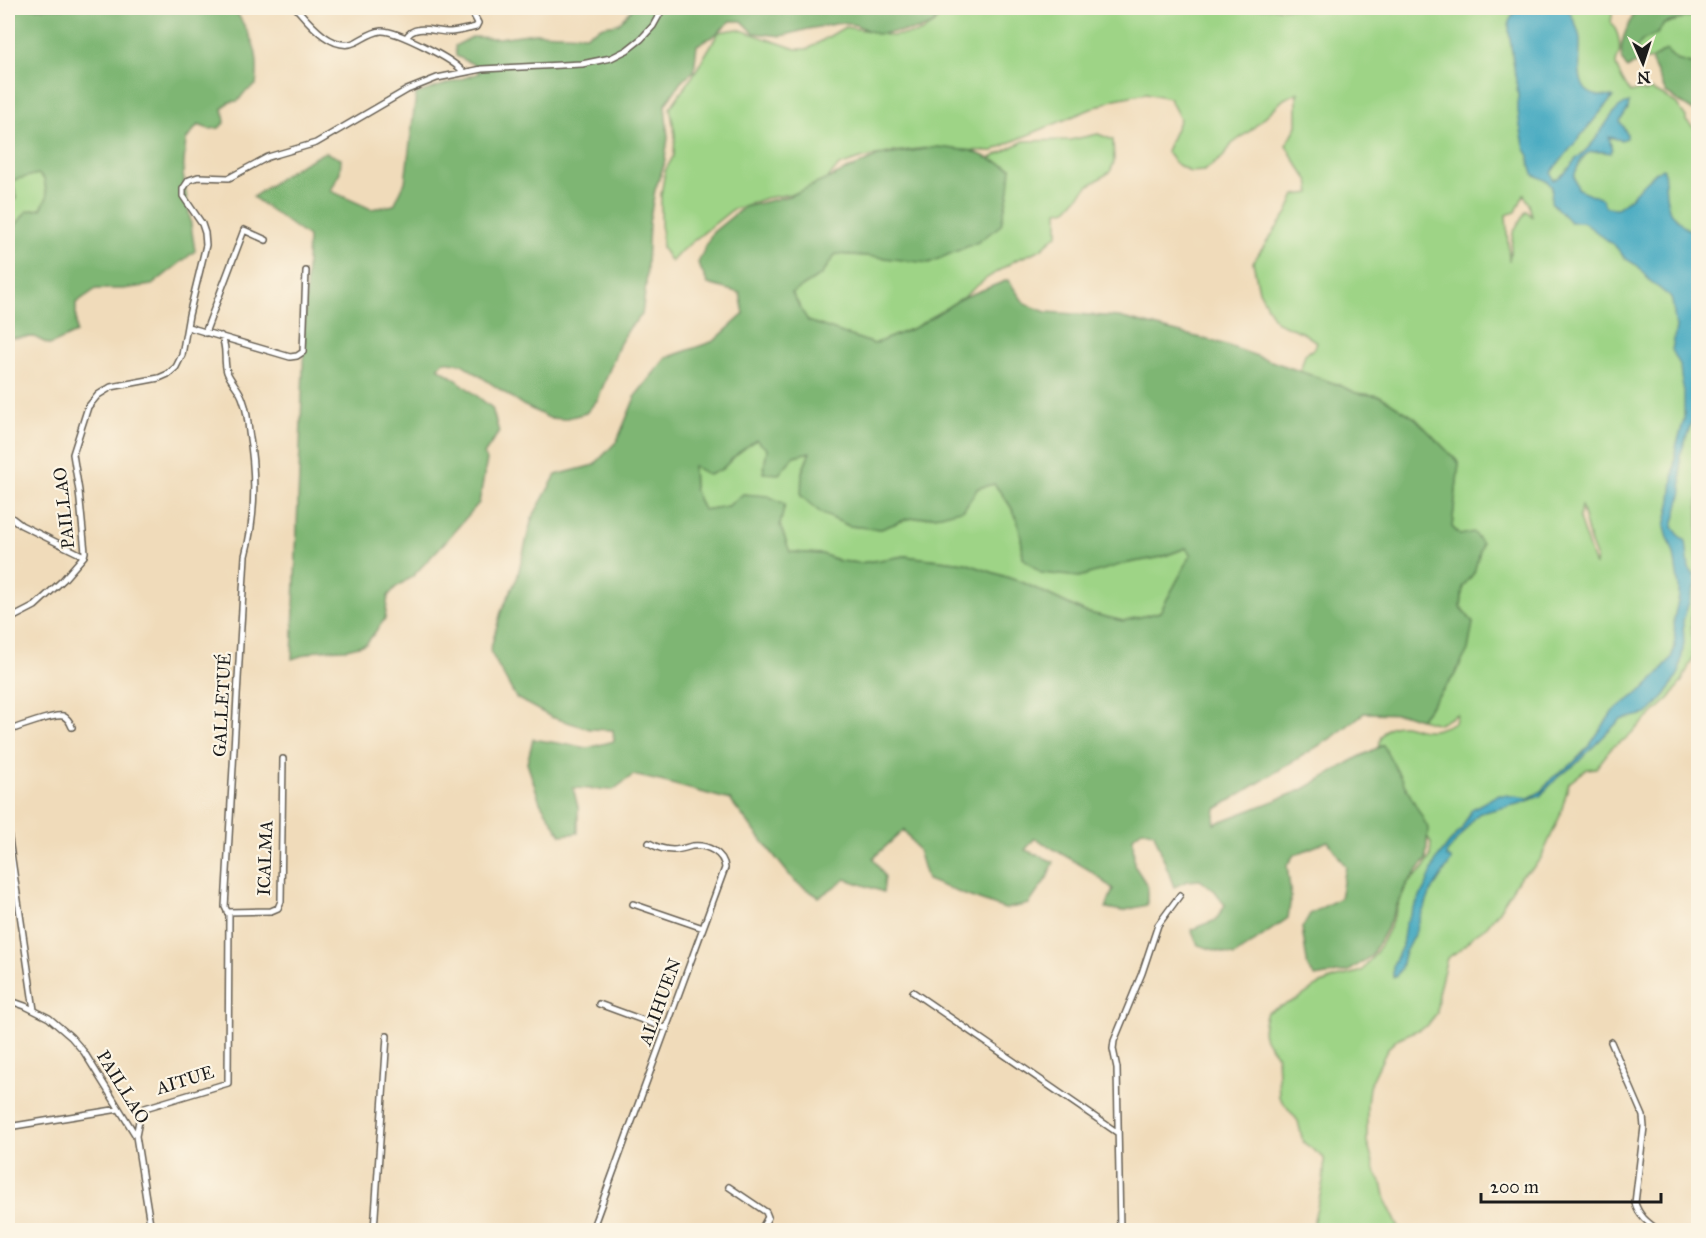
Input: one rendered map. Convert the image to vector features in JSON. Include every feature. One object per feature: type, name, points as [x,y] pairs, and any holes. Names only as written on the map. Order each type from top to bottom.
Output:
[{"type":"street","points":[[296,8],[311,25],[332,41],[345,44],[354,43],[376,32],[397,33],[459,67],[463,72],[582,64],[604,60],[627,50],[641,39],[653,26],[663,8]]},
{"type":"street","points":[[406,38],[414,29],[450,32],[476,27],[478,23],[476,16],[470,8]]},
{"type":"street","name":"PAILLAO","points":[[8,620],[35,606],[84,556],[79,491],[73,454],[87,407],[98,395],[111,387],[159,378],[172,371],[182,355],[206,239],[202,224],[183,196],[183,189],[189,180],[233,177],[268,157],[308,146],[326,138],[416,86],[463,72]]},
{"type":"street","points":[[205,333],[244,230],[266,240]]},
{"type":"street","points":[[188,327],[290,357],[297,357],[303,352],[306,271]]},
{"type":"street","name":"GALLETUÉ","points":[[221,336],[225,343],[227,372],[245,403],[254,468],[254,498],[245,556],[225,907],[229,915],[230,958],[228,1083]]},
{"type":"street","points":[[8,514],[21,525],[84,556]]},
{"type":"street","points":[[8,731],[56,716],[65,717],[70,721],[72,727]]},
{"type":"street","name":"ICALMA","points":[[228,912],[271,911],[278,908],[281,901],[283,759]]},
{"type":"street","points":[[8,831],[34,1010]]},
{"type":"street","name":"ALIHUEN","points":[[592,1230],[724,872],[723,858],[703,846],[670,850],[649,843]]},
{"type":"street","points":[[1120,1230],[1117,1068],[1113,1049],[1114,1041],[1142,973],[1158,926],[1180,895]]},
{"type":"street","points":[[633,904],[703,928]]},
{"type":"street","points":[[913,992],[1118,1133]]},
{"type":"street","name":"PAILLAO","points":[[8,1000],[34,1010],[56,1024],[78,1044],[136,1136],[151,1230]]},
{"type":"street","points":[[599,1004],[667,1029]]},
{"type":"street","points":[[374,1230],[387,1036]]},
{"type":"street","points":[[1611,1042],[1643,1116],[1644,1127],[1635,1203],[1642,1219],[1658,1230]]},
{"type":"street","name":"AITUE","points":[[136,1136],[140,1113],[145,1108],[228,1083]]},
{"type":"street","points":[[8,1126],[119,1109]]},
{"type":"street","points":[[729,1187],[766,1212],[768,1217],[761,1230]]},
{"type":"green space","points":[[8,8],[234,8],[250,36],[256,53],[256,85],[244,93],[238,101],[229,102],[223,108],[225,122],[219,128],[209,129],[198,125],[186,140],[183,174],[195,251],[152,285],[123,289],[96,289],[76,303],[76,333],[50,345],[34,337],[8,338],[8,233],[27,211],[41,209],[47,197],[44,179],[38,174],[13,180],[16,199],[8,203]]},
{"type":"green space","points":[[633,8],[892,8],[909,15],[920,8],[943,8],[933,24],[918,30],[876,34],[856,25],[840,23],[782,36],[754,33],[742,21],[731,21],[712,37],[697,45],[694,71],[683,79],[665,105],[668,138],[664,165],[655,190],[649,223],[642,315],[630,327],[620,343],[598,399],[586,413],[564,419],[549,418],[523,405],[462,364],[444,361],[438,368],[492,408],[499,432],[484,454],[487,460],[479,503],[413,576],[395,588],[388,596],[385,619],[366,644],[347,649],[319,650],[292,659],[308,237],[253,197],[293,169],[325,152],[341,159],[340,172],[331,191],[371,209],[394,205],[405,182],[416,94],[479,73],[473,64],[456,56],[455,46],[472,37],[499,38],[535,33],[586,35],[603,26],[618,24]]},
{"type":"green space","points":[[945,8],[1613,8],[1611,23],[1617,33],[1620,46],[1616,67],[1629,91],[1631,93],[1651,90],[1676,103],[1686,117],[1686,121],[1698,131],[1698,586],[1691,620],[1693,657],[1682,681],[1670,698],[1624,740],[1613,746],[1596,768],[1587,769],[1569,783],[1560,816],[1541,858],[1532,869],[1521,875],[1487,926],[1473,936],[1460,950],[1447,958],[1438,993],[1437,1013],[1427,1026],[1399,1038],[1388,1048],[1369,1087],[1367,1142],[1386,1201],[1400,1230],[1312,1230],[1322,1186],[1324,1158],[1303,1142],[1298,1121],[1279,1097],[1277,1055],[1265,1040],[1263,1031],[1267,1012],[1298,999],[1317,986],[1333,979],[1362,971],[1377,951],[1390,926],[1407,884],[1423,869],[1430,857],[1431,843],[1378,753],[1378,747],[1383,733],[1396,725],[1431,730],[1455,722],[1457,714],[1439,724],[1420,719],[1454,676],[1473,623],[1461,607],[1463,586],[1474,573],[1460,535],[1452,527],[1459,463],[1415,418],[1380,396],[1355,393],[1300,372],[1305,354],[1315,348],[1317,342],[1275,321],[1259,291],[1253,262],[1287,213],[1295,195],[1311,193],[1309,181],[1286,145],[1297,126],[1297,94],[1299,92],[1284,99],[1251,130],[1232,144],[1223,157],[1204,171],[1190,172],[1175,163],[1166,151],[1180,119],[1169,98],[1146,93],[1115,99],[993,151],[954,150],[934,153],[927,148],[860,159],[839,166],[824,182],[803,192],[766,198],[732,210],[682,250],[671,262],[662,248],[661,195],[665,171],[674,155],[675,134],[670,108],[719,32],[738,29],[796,49],[808,49],[845,27],[890,36],[920,33],[935,23]],"holes":[[[1524,194],[1532,216],[1526,211],[1513,233],[1509,261],[1506,215],[1516,212]],[[1581,505],[1596,556],[1595,566],[1579,519]]]},
{"type":"green space","points":[[1637,8],[1698,8],[1698,14],[1664,24],[1657,34],[1643,40],[1636,48],[1644,60],[1627,68],[1621,53],[1623,38]]},
{"type":"green space","points":[[1698,14],[1698,66],[1676,60],[1666,51],[1651,60],[1644,60],[1636,48],[1643,40],[1657,34],[1664,24]]},
{"type":"green space","points":[[1666,50],[1676,60],[1698,66],[1698,114],[1666,93],[1651,60]]},
{"type":"green space","points":[[1098,134],[1113,140],[1114,162],[1110,172],[1088,186],[1067,209],[1058,211],[1058,234],[1041,249],[1014,261],[916,327],[874,344],[808,321],[792,293],[821,275],[836,254],[866,256],[1011,168],[989,159],[1024,141],[1070,140]]},
{"type":"green space","points":[[938,147],[972,151],[1011,168],[1009,190],[1001,225],[978,242],[929,263],[836,254],[821,275],[792,293],[808,321],[874,344],[916,327],[962,298],[1008,280],[1025,304],[1046,312],[1119,317],[1220,343],[1356,393],[1380,396],[1415,418],[1459,463],[1452,527],[1460,535],[1473,532],[1482,543],[1474,573],[1463,586],[1461,607],[1473,623],[1468,650],[1454,676],[1420,719],[1405,714],[1364,713],[1333,737],[1216,809],[1214,824],[1302,790],[1383,745],[1428,828],[1426,860],[1406,885],[1371,956],[1349,971],[1315,977],[1308,968],[1302,928],[1310,914],[1340,898],[1346,867],[1328,841],[1294,855],[1287,865],[1291,897],[1288,918],[1234,956],[1198,945],[1191,930],[1216,920],[1225,905],[1215,891],[1200,880],[1187,881],[1174,887],[1154,833],[1143,829],[1133,837],[1134,865],[1147,885],[1147,905],[1122,911],[1106,908],[1113,889],[1091,871],[1035,838],[1025,850],[1054,862],[1047,878],[1029,904],[1005,909],[927,880],[918,850],[904,830],[873,858],[885,877],[883,892],[846,879],[819,897],[795,882],[730,800],[633,775],[613,790],[573,788],[578,807],[578,833],[561,835],[540,802],[527,763],[533,739],[588,748],[614,741],[613,730],[590,729],[551,717],[516,698],[490,651],[501,612],[517,578],[532,518],[556,475],[594,465],[617,441],[636,395],[666,358],[714,341],[744,314],[740,293],[708,284],[698,263],[712,233],[744,207],[789,196],[878,156]],"holes":[[[756,440],[767,449],[763,473],[779,474],[794,456],[810,452],[802,472],[801,496],[821,513],[849,526],[881,529],[907,519],[941,515],[964,509],[978,488],[994,484],[1013,510],[1021,535],[1023,558],[1041,573],[1079,577],[1123,564],[1162,557],[1186,548],[1191,555],[1160,612],[1123,621],[1085,612],[1024,583],[965,563],[905,556],[860,563],[840,561],[822,554],[790,552],[780,525],[785,504],[768,496],[743,494],[728,506],[703,510],[694,489],[693,466],[709,475],[722,469]]]},
{"type":"green space","points":[[38,174],[44,179],[47,197],[41,209],[27,211],[8,233],[8,203],[16,198],[13,180]]},
{"type":"green space","points":[[756,439],[767,449],[794,456],[811,451],[802,472],[821,513],[849,526],[881,529],[907,519],[941,515],[978,488],[994,484],[1013,510],[1021,535],[1023,558],[1123,564],[1162,557],[1186,548],[1191,555],[1160,612],[1123,621],[1085,612],[1024,583],[965,563],[905,556],[860,563],[840,561],[822,554],[789,552],[780,525],[744,494],[728,506],[703,510],[694,489],[693,466],[709,475],[722,469]]},
{"type":"water","points":[[1516,8],[1567,8],[1580,38],[1580,72],[1583,85],[1592,94],[1613,97],[1556,166],[1551,173],[1553,180],[1564,174],[1590,146],[1614,113],[1629,103],[1620,121],[1627,138],[1621,140],[1609,137],[1611,153],[1591,152],[1583,157],[1574,176],[1578,189],[1602,199],[1606,207],[1620,207],[1662,168],[1664,169],[1669,210],[1683,226],[1694,233],[1698,240],[1698,368],[1694,390],[1698,398],[1698,410],[1680,456],[1682,492],[1673,527],[1686,541],[1689,568],[1694,575],[1695,584],[1683,621],[1684,643],[1679,673],[1666,694],[1646,714],[1620,720],[1540,796],[1522,803],[1480,813],[1475,817],[1447,853],[1451,861],[1431,892],[1417,929],[1404,954],[1401,968],[1393,977],[1393,965],[1402,946],[1405,925],[1427,884],[1436,860],[1461,830],[1472,809],[1497,795],[1529,798],[1542,791],[1552,778],[1573,763],[1589,746],[1613,711],[1645,688],[1663,669],[1671,658],[1675,646],[1674,618],[1679,588],[1674,554],[1665,526],[1671,500],[1676,447],[1684,420],[1684,391],[1680,365],[1672,350],[1676,328],[1672,301],[1615,246],[1583,222],[1570,222],[1551,202],[1552,187],[1547,181],[1533,174],[1520,126],[1509,32],[1509,22]]}]
